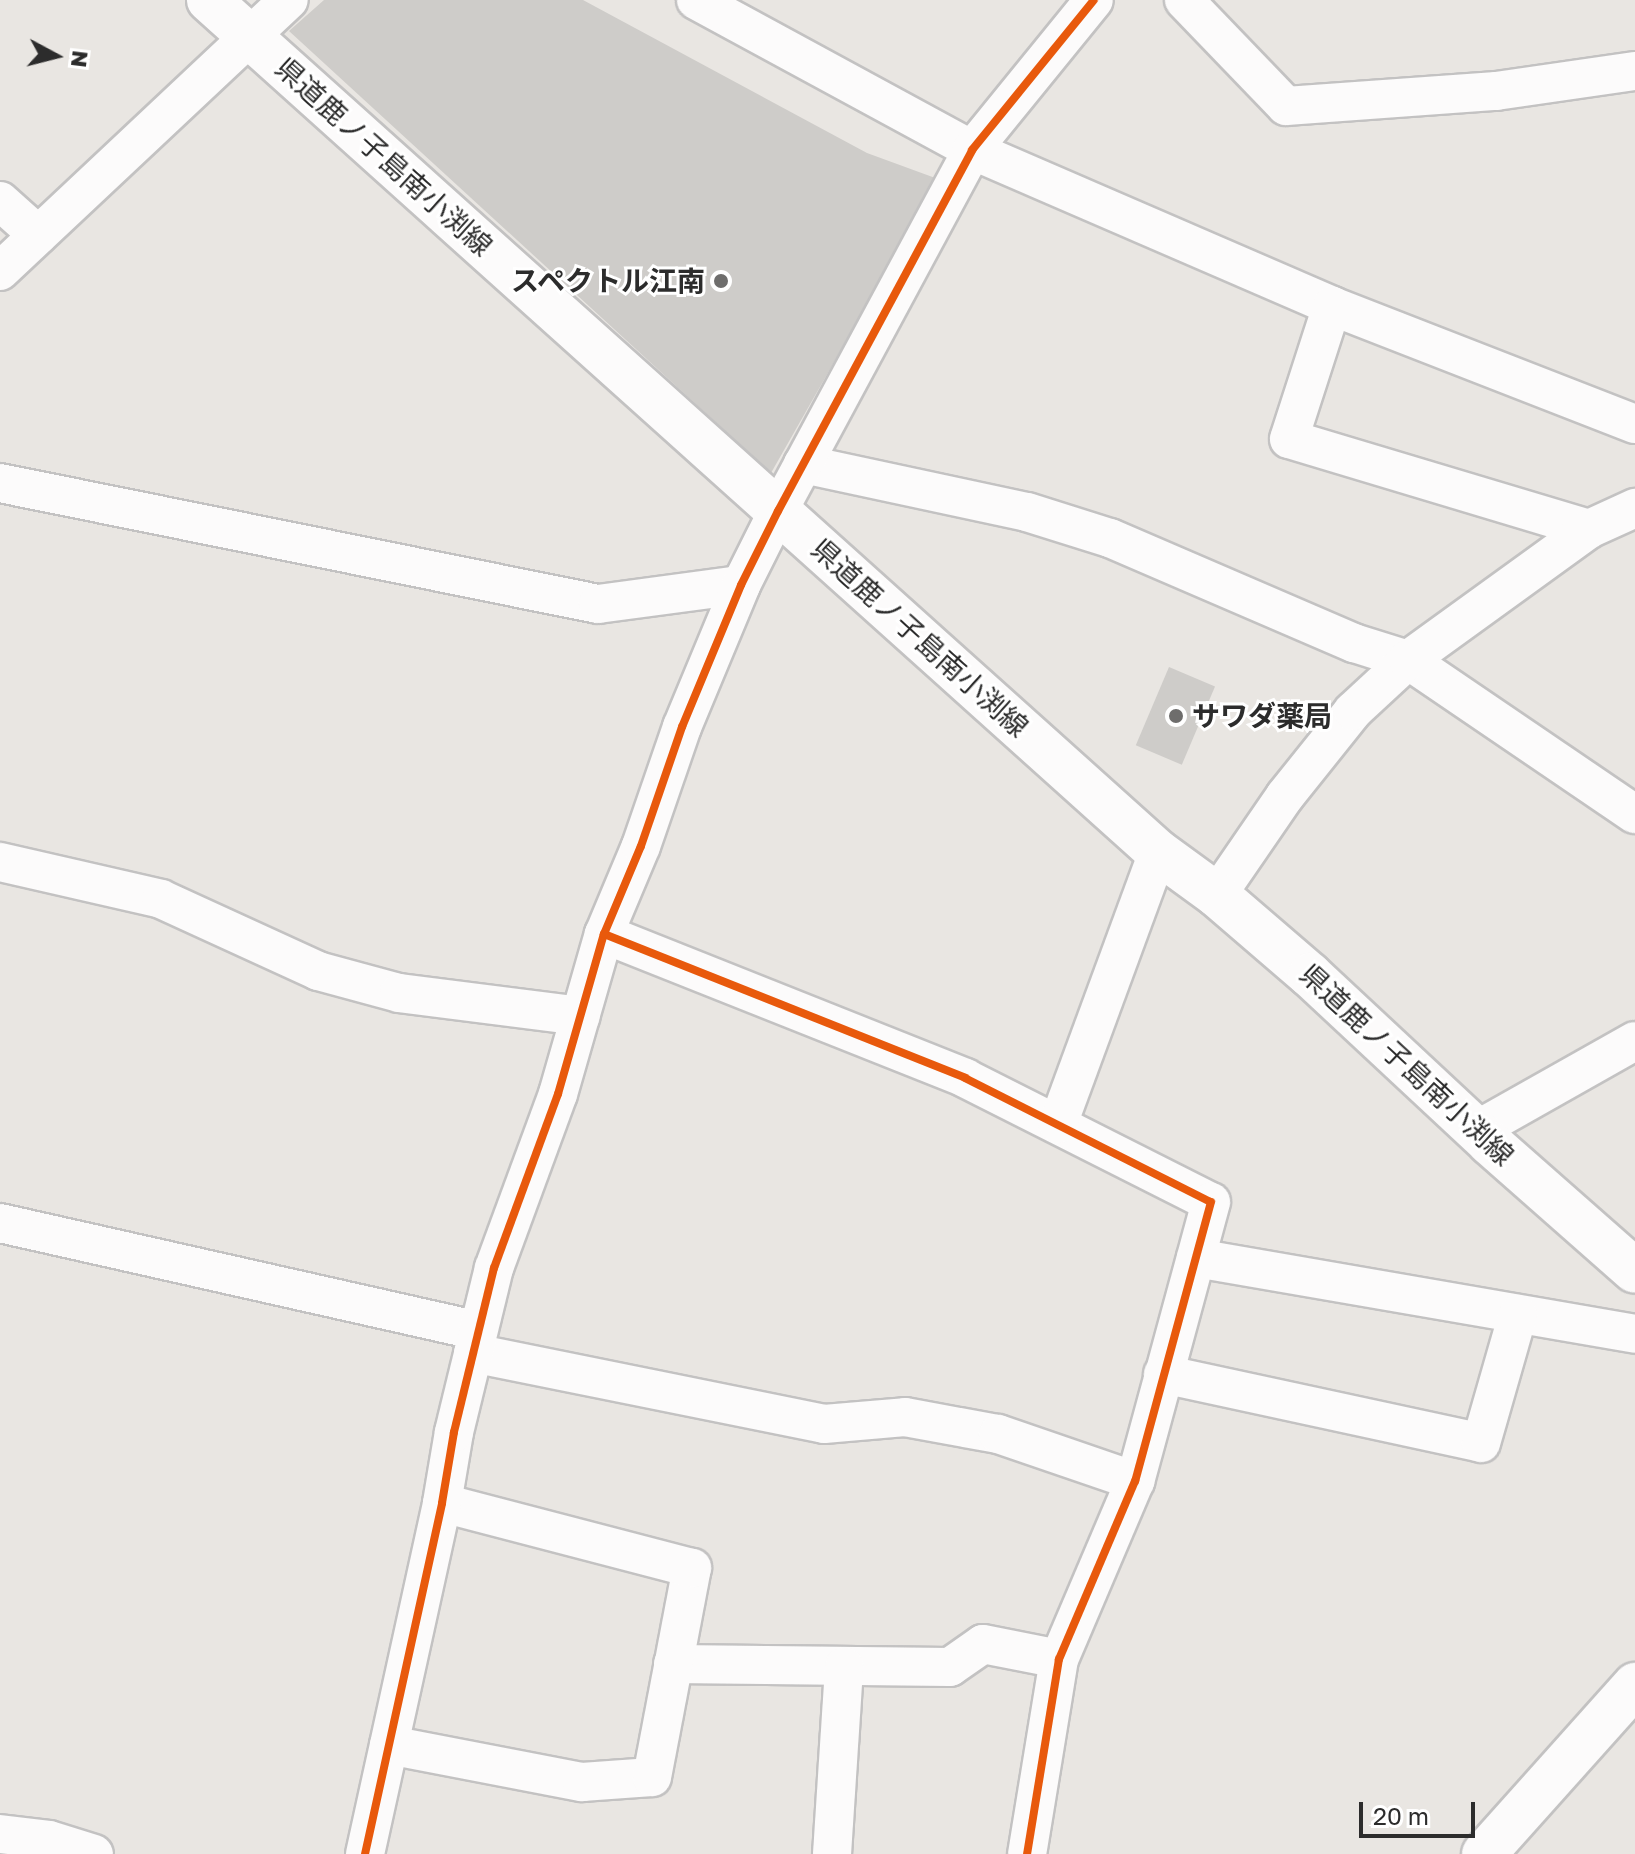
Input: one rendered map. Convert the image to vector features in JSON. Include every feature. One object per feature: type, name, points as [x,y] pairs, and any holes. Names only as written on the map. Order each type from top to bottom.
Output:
[{"type":"main road","name":"県道鹿ノ子島南小渕線","points":[[209,0],[1158,852],[1217,895],[1310,975],[1635,1271]]},
{"type":"main road","points":[[1484,1854],[1635,1685]]},
{"type":"street","points":[[0,271],[289,0]]},
{"type":"street","points":[[696,0],[972,150],[1332,306],[1635,424]]},
{"type":"street","points":[[365,1854],[475,1342],[494,1268],[558,1094],[604,934],[641,846],[682,727],[741,585],[778,511],[972,150],[1094,0]]},
{"type":"street","points":[[1184,0],[1286,106],[1496,91],[1635,71]]},
{"type":"street","points":[[0,201],[38,235]]},
{"type":"street","points":[[1332,306],[1289,439],[1589,529]]},
{"type":"street","points":[[803,464],[1027,512],[1110,538],[1354,643],[1408,660],[1635,814]]},
{"type":"street","points":[[0,483],[598,604],[741,585]]},
{"type":"street","points":[[1217,895],[1285,796],[1353,711],[1408,660],[1589,529],[1635,508]]},
{"type":"street","points":[[1058,1124],[1158,852]]},
{"type":"street","points":[[0,862],[161,899],[318,971],[399,993],[581,1016]]},
{"type":"street","points":[[604,934],[965,1078],[1211,1202],[1135,1481],[1059,1659],[1027,1854]]},
{"type":"street","points":[[1477,1130],[1635,1041]]},
{"type":"street","points":[[0,1223],[475,1342],[824,1424],[905,1417],[998,1434],[1135,1481]]},
{"type":"street","points":[[1196,1258],[1635,1334]]},
{"type":"street","points":[[1163,1374],[1481,1443],[1518,1314]]},
{"type":"street","points":[[389,1745],[582,1782],[652,1777],[692,1568],[442,1503]]},
{"type":"street","points":[[673,1664],[950,1667],[983,1644],[1059,1659]]},
{"type":"street","points":[[832,1854],[844,1666]]},
{"type":"street","points":[[0,1834],[49,1840],[94,1854]]},
{"type":"building","name":"スペクトル江南","points":[[324,0],[583,0],[867,153],[938,179],[771,473],[289,31]]},
{"type":"building","name":"サワダ薬局","points":[[1169,667],[1215,687],[1182,765],[1136,745]]},
{"type":"cycle path","points":[[365,1854],[442,1503],[454,1432],[494,1268],[558,1094],[604,934],[641,846],[682,727],[741,585],[778,511],[972,150],[1094,0]]},
{"type":"cycle path","points":[[604,934],[965,1078],[1211,1202],[1135,1481],[1059,1659],[1027,1854]]},
{"type":"place","name":"スペクトル江南","points":[[721,281]]},
{"type":"place","name":"サワダ薬局","points":[[1176,716]]}]
